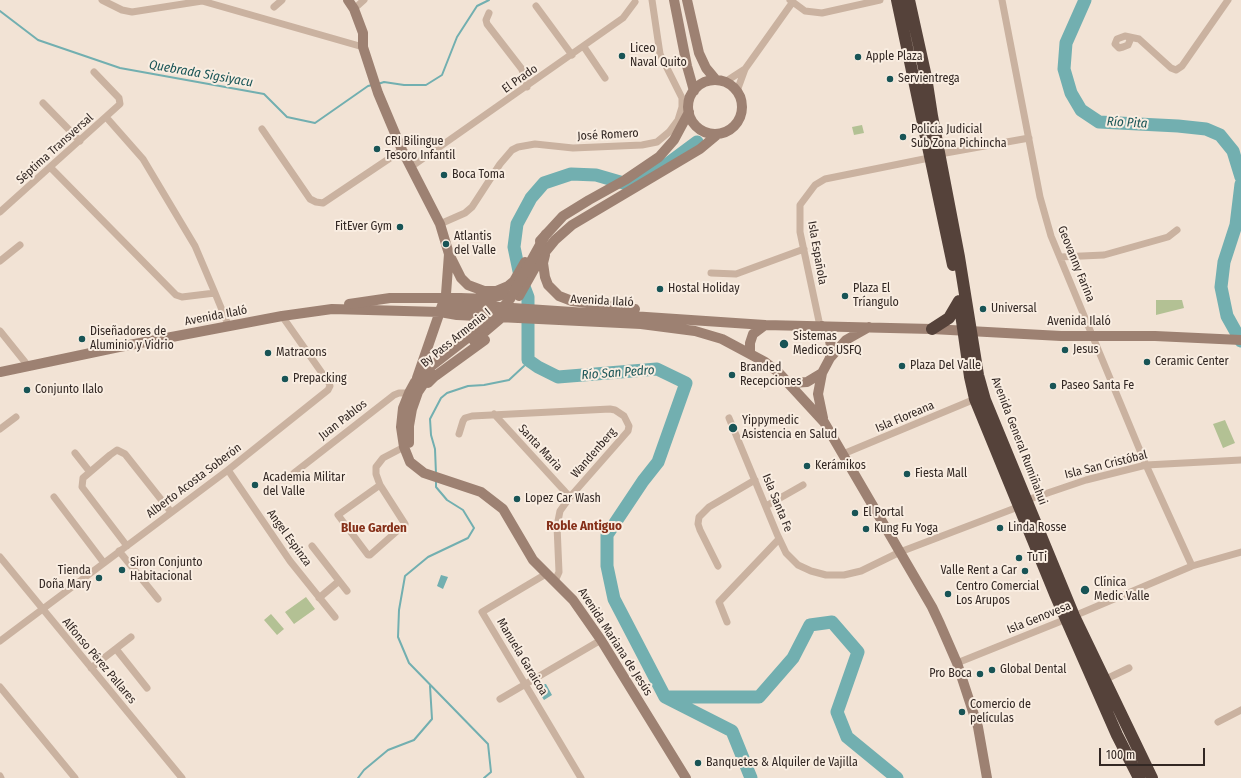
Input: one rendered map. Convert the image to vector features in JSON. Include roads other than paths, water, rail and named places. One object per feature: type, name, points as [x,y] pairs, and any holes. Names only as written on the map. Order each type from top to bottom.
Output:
[{"type":"highway","name":"Avenida General Rumiñahui","points":[[897,0],[934,156],[967,330],[975,399],[1071,617],[1117,735],[1139,778]]},
{"type":"highway","name":"Avenida General Rumiñahui","points":[[908,0],[926,77],[934,156],[959,301],[985,400],[1022,504]]},
{"type":"highway","points":[[932,329],[949,318],[959,301]]},
{"type":"highway","name":"Avenida General Rumiñahui","points":[[1071,617],[1152,778]]},
{"type":"main road","points":[[348,0],[354,9],[362,33],[371,75],[378,93],[402,150],[440,224],[449,254],[461,278],[468,285],[484,291],[496,291],[508,286],[514,281],[530,254],[546,234]]},
{"type":"main road","points":[[674,0],[687,66],[694,91]]},
{"type":"main road","points":[[687,0],[699,53],[706,68],[720,81],[737,91],[742,106],[738,122],[730,130],[718,134],[702,131],[691,119],[689,112],[689,101],[694,91],[701,84],[720,81]]},
{"type":"main road","name":"By Pass Armenia I","points":[[415,466],[410,462],[404,447],[402,418],[409,393],[415,382],[502,310],[518,285],[546,234],[563,216],[625,180],[660,157],[674,140],[689,112]]},
{"type":"main road","name":"By Pass Armenia I","points":[[415,466],[409,449],[408,435],[410,417],[414,400],[431,369],[484,334],[507,312],[548,248],[563,232],[583,217],[700,149],[718,134]]},
{"type":"main road","points":[[548,248],[543,270],[548,285],[562,298],[586,304],[654,311],[690,320]]},
{"type":"main road","points":[[415,382],[448,286],[449,254]]},
{"type":"main road","points":[[332,309],[349,304],[390,298],[489,299],[505,294],[518,285]]},
{"type":"main road","name":"Avenida Ilaló","points":[[0,372],[119,347],[282,316],[332,309],[440,312],[457,315],[515,314],[690,320],[765,325]]},
{"type":"main road","points":[[408,435],[413,424],[418,399],[429,382],[494,334],[515,314]]},
{"type":"main road","name":"Avenida Ilaló","points":[[551,315],[688,330],[722,339],[750,354]]},
{"type":"main road","points":[[830,358],[831,340],[821,326],[765,325],[753,334],[750,344],[750,354],[778,372],[791,383],[824,422],[932,607],[957,663],[978,727],[987,778]]},
{"type":"main road","name":"Avenida Ilaló","points":[[821,326],[967,330],[1061,336],[1093,335],[1241,340]]},
{"type":"main road","points":[[824,422],[818,394],[822,373],[830,358],[846,340],[869,327]]},
{"type":"main road","points":[[791,383],[807,382],[822,373]]},
{"type":"main road","name":"Avenida Mariana de Jesús","points":[[415,466],[424,473],[472,489],[489,497],[503,509],[529,555],[573,600],[601,640],[686,778]]},
{"type":"street","points":[[102,0],[122,10],[132,12],[202,1],[364,47]]},
{"type":"street","points":[[274,7],[282,0]]},
{"type":"street","points":[[354,9],[364,0]]},
{"type":"street","name":"José Romero","points":[[440,224],[465,213],[472,207],[500,164],[512,150],[518,147],[535,144],[573,148],[642,145],[658,142],[669,132],[678,120],[682,107],[682,98],[660,54],[652,0]]},
{"type":"street","points":[[737,91],[745,69],[791,2],[805,11],[822,13],[880,0]]},
{"type":"street","name":"Geovanny Farina","points":[[1002,0],[1040,197],[1060,257],[1146,465],[1192,566]]},
{"type":"street","points":[[1131,38],[1139,38],[1171,68],[1176,70],[1182,66],[1228,0]]},
{"type":"street","name":"El Prado","points":[[411,167],[584,47],[623,18],[635,2]]},
{"type":"street","points":[[536,6],[572,55]]},
{"type":"street","points":[[489,13],[486,20],[487,24],[521,68],[527,80],[527,87]]},
{"type":"street","points":[[584,47],[605,78]]},
{"type":"street","points":[[720,81],[745,69]]},
{"type":"street","name":"Séptima Transversal","points":[[0,212],[51,168],[120,104],[120,101],[94,72]]},
{"type":"street","points":[[43,103],[80,141]]},
{"type":"street","points":[[106,118],[143,159],[195,246],[229,327]]},
{"type":"street","points":[[262,129],[310,198],[316,202],[322,203],[402,150]]},
{"type":"street","name":"Isla Española","points":[[821,326],[800,232],[800,205],[815,185],[825,179],[1029,138]]},
{"type":"street","points":[[51,168],[176,295],[182,297],[215,293]]},
{"type":"street","points":[[1060,257],[1104,255],[1168,237],[1177,230]]},
{"type":"street","points":[[0,261],[20,245]]},
{"type":"street","points":[[711,273],[736,274],[804,249]]},
{"type":"street","name":"Alberto Acosta Soberón","points":[[0,641],[228,470],[328,390],[330,386],[282,316]]},
{"type":"street","points":[[0,332],[29,366]]},
{"type":"street","name":"Juan Pablos","points":[[294,473],[394,395],[399,393],[409,393]]},
{"type":"street","name":"Isla Floreana","points":[[843,454],[975,399]]},
{"type":"street","name":"Wandenberg","points":[[459,434],[465,418],[494,414],[610,409],[616,410],[624,416],[629,426],[628,431],[570,497],[558,517],[557,538],[559,572],[554,581]]},
{"type":"street","name":"Santa Marìa","points":[[494,414],[570,497]]},
{"type":"street","points":[[0,429],[16,417]]},
{"type":"street","name":"Isla Santa Fe","points":[[729,418],[786,553],[798,565],[811,571],[826,575]]},
{"type":"street","points":[[380,485],[338,515],[368,555],[370,555],[405,524],[380,485],[376,474],[376,467],[380,461],[387,455],[404,447]]},
{"type":"street","points":[[126,546],[82,487],[83,478],[117,450],[125,454],[171,512]]},
{"type":"street","points":[[75,453],[90,472]]},
{"type":"street","name":"Isla San Cristóbal","points":[[826,575],[844,575],[861,571],[900,552],[1086,480],[1146,465],[1241,460]]},
{"type":"street","name":"Angel Espinza","points":[[228,470],[290,561],[335,617]]},
{"type":"street","points":[[718,566],[700,530],[698,524],[700,517],[709,507],[755,480]]},
{"type":"street","points":[[766,506],[803,485]]},
{"type":"street","points":[[54,497],[104,563]]},
{"type":"street","points":[[727,622],[719,602],[780,539]]},
{"type":"street","points":[[312,546],[347,591]]},
{"type":"street","points":[[119,551],[158,599]]},
{"type":"street","name":"Isla Genovesa","points":[[957,663],[1192,566],[1241,552]]},
{"type":"street","name":"Alfonso Pérez Pallares","points":[[0,558],[182,778]]},
{"type":"street","name":"Manuela Garaicoa","points":[[546,574],[482,612],[581,778]]},
{"type":"street","points":[[319,598],[339,581]]},
{"type":"street","points":[[91,668],[131,637]]},
{"type":"street","points":[[500,699],[601,640]]},
{"type":"street","points":[[116,649],[147,688]]},
{"type":"street","points":[[1104,680],[1129,668]]},
{"type":"street","points":[[0,687],[75,778]]},
{"type":"street","points":[[1218,722],[1241,710]]},
{"type":"water","points":[[441,575],[448,577],[443,589],[437,586]]},
{"type":"water","points":[[546,684],[552,695],[544,700],[536,688]]},
{"type":"waterway","name":"Quebrada Sigsiyacu","points":[[378,84],[384,82],[404,85],[426,85],[442,75],[457,37],[477,6],[489,0]]},
{"type":"waterway","name":"Río Pita","points":[[1085,0],[1066,43],[1064,69],[1071,93],[1081,110],[1099,122],[1206,129],[1220,135],[1233,151],[1241,177]]},
{"type":"waterway","name":"Quebrada Sigsiyacu","points":[[0,11],[38,40],[120,68],[264,94],[287,117],[315,123],[368,86],[372,85]]},
{"type":"waterway","name":"Río San Pedro","points":[[697,142],[658,171],[627,184],[596,175],[571,174],[544,183],[531,198],[517,224],[514,247],[520,276],[528,297],[528,360],[558,377],[657,369],[686,383],[658,462],[643,481],[607,535],[607,566],[614,599],[665,697],[732,731],[751,778]]},
{"type":"waterway","name":"Río Pita","points":[[1241,184],[1236,225],[1224,262],[1221,287],[1227,316],[1241,341]]},
{"type":"waterway","points":[[436,474],[435,449],[431,435],[430,419],[441,398],[447,393],[468,386],[484,385],[509,380],[524,366]]},
{"type":"waterway","points":[[436,480],[436,487],[447,500],[463,510],[474,528],[468,538],[428,557],[405,576],[399,610],[398,637],[409,663],[488,744],[491,772],[484,778]]},
{"type":"waterway","points":[[668,697],[759,697],[793,658],[810,625],[832,622],[858,652],[837,712],[847,737],[897,778]]},
{"type":"waterway","points":[[358,778],[364,770],[388,750],[414,740],[432,719],[430,686]]},
{"type":"place","name":"Liceo Naval Quito","points":[[622,56]]},
{"type":"place","name":"Apple Plaza","points":[[858,57]]},
{"type":"place","name":"Servientrega","points":[[890,79]]},
{"type":"place","name":"Policía Judicial Sub Zona Pichincha","points":[[903,137]]},
{"type":"place","name":"CRI Bilingue Tesoro Infantil","points":[[377,149]]},
{"type":"place","name":"Boca Toma","points":[[444,175]]},
{"type":"place","name":"FitEver Gym","points":[[400,227]]},
{"type":"place","name":"Atlantis del Valle","points":[[446,244]]},
{"type":"place","name":"Hostal Holiday","points":[[660,289]]},
{"type":"place","name":"Plaza El Tríangulo","points":[[845,296]]},
{"type":"place","name":"Universal","points":[[983,309]]},
{"type":"place","name":"Diseñadores de Aluminio y Vidrio","points":[[82,339]]},
{"type":"place","name":"Sistemas Medicos USFQ","points":[[784,344]]},
{"type":"place","name":"Jesus","points":[[1065,350]]},
{"type":"place","name":"Matracons","points":[[268,353]]},
{"type":"place","name":"Ceramic Center","points":[[1147,362]]},
{"type":"place","name":"Plaza Del Valle","points":[[902,366]]},
{"type":"place","name":"Branded Recepciones","points":[[732,375]]},
{"type":"place","name":"Prepacking","points":[[285,379]]},
{"type":"place","name":"Paseo Santa Fe","points":[[1053,386]]},
{"type":"place","name":"Conjunto Ilalo","points":[[27,390]]},
{"type":"place","name":"Yippymedic Asistencia en Salud","points":[[733,428]]},
{"type":"place","name":"Kerámikos","points":[[807,466]]},
{"type":"place","name":"Fiesta Mall","points":[[907,474]]},
{"type":"place","name":"Academia Militar del Valle","points":[[255,485]]},
{"type":"place","name":"Lopez Car Wash","points":[[517,499]]},
{"type":"place","name":"El Portal","points":[[855,513]]},
{"type":"place","name":"Linda Rosse","points":[[1000,528]]},
{"type":"place","name":"Kung Fu Yoga","points":[[866,529]]},
{"type":"place","name":"TuTi","points":[[1019,558]]},
{"type":"place","name":"Siron Conjunto Habitacional","points":[[122,570]]},
{"type":"place","name":"Valle Rent a Car","points":[[1025,571]]},
{"type":"place","name":"Tienda Doña Mary","points":[[99,578]]},
{"type":"place","name":"Clínica Medic Valle","points":[[1085,590]]},
{"type":"place","name":"Centro Comercial Los Arupos","points":[[948,594]]},
{"type":"place","name":"Global Dental","points":[[992,670]]},
{"type":"place","name":"Pro Boca","points":[[980,674]]},
{"type":"place","name":"Comercio de películas","points":[[962,712]]},
{"type":"place","name":"Banquetes & Alquiler de Vajilla","points":[[698,763]]},
{"type":"district","name":"Roble Antiguo","points":[[584,526]]},
{"type":"district","name":"Blue Garden","points":[[374,528]]}]
